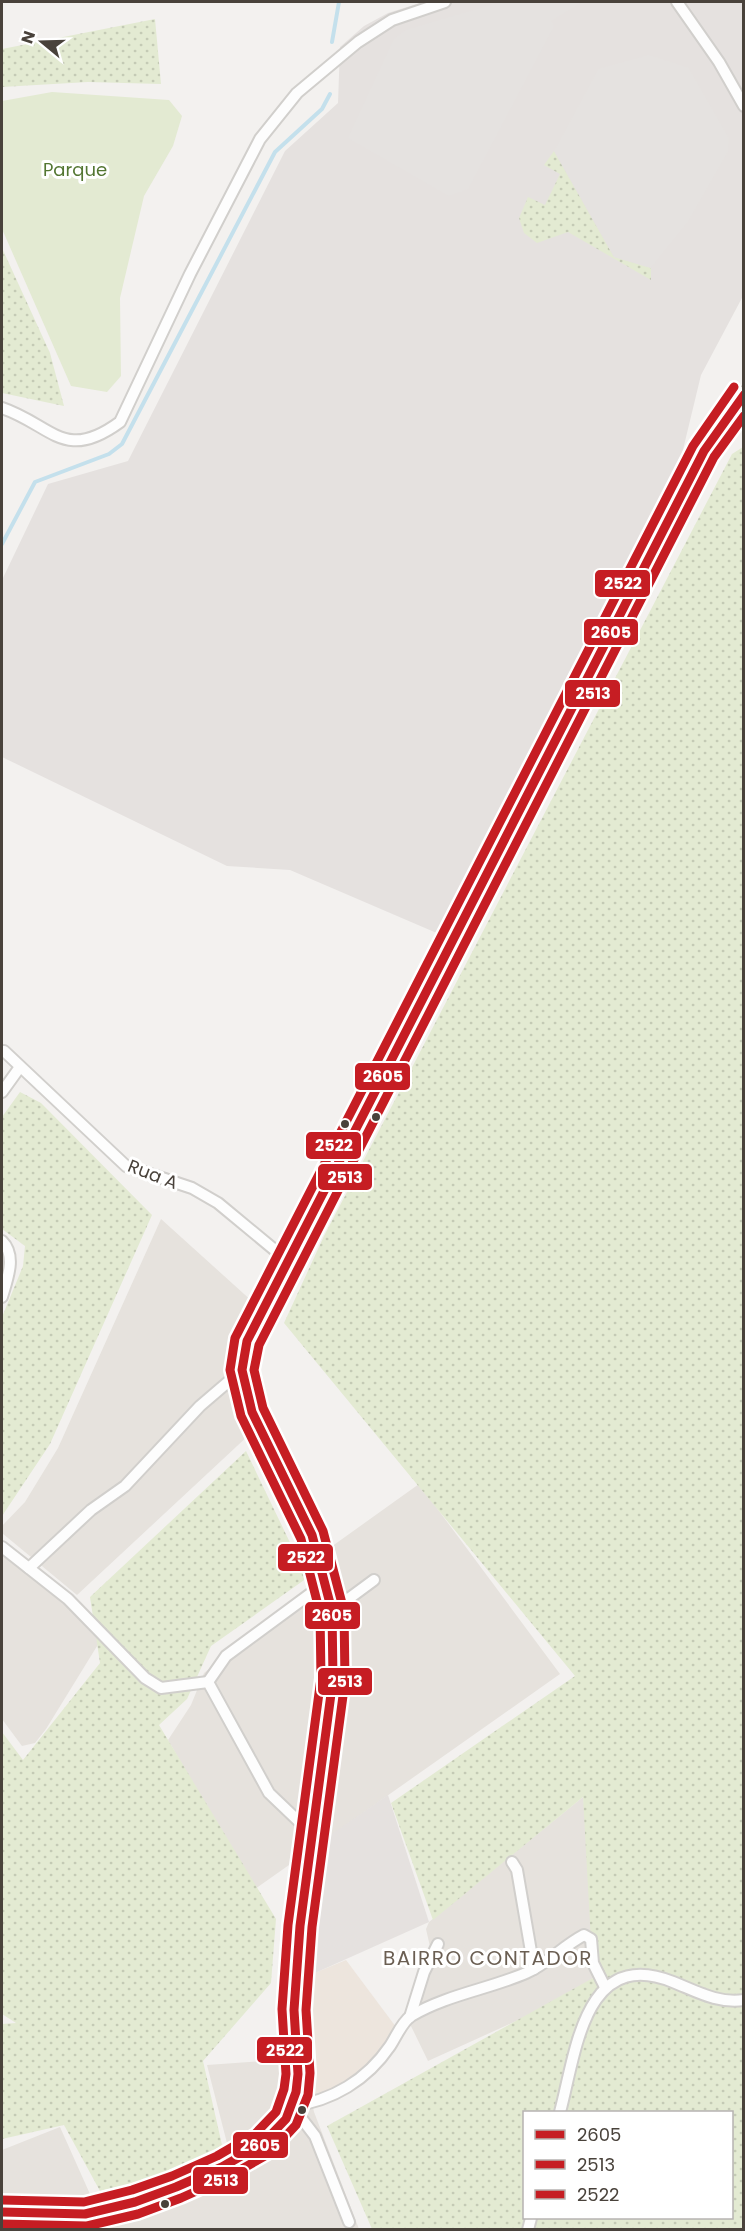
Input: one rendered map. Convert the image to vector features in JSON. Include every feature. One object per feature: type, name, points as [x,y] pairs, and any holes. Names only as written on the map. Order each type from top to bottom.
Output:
[{"type":"main road","points":[[2,2212],[85,2214],[135,2202],[222,2167],[262,2144],[280,2126],[292,2106],[298,2074],[295,2000],[300,1926],[333,1679],[332,1611],[312,1534],[252,1412],[242,1370],[247,1341],[704,451],[744,394]]},
{"type":"street","points":[[2,408],[48,433],[68,439],[86,440],[103,434],[120,422],[190,274],[260,140],[297,93],[358,42],[392,20],[445,2]]},
{"type":"street","points":[[677,2],[719,62],[744,106]]},
{"type":"street","name":"Rua A","points":[[2,1049],[126,1166],[192,1188],[218,1203],[288,1261]]},
{"type":"street","points":[[2,1092],[20,1067]]},
{"type":"street","points":[[2,1241],[6,1245],[11,1268],[2,1297]]},
{"type":"street","points":[[29,1568],[91,1510],[125,1486],[200,1406],[242,1370]]},
{"type":"street","points":[[2,1547],[68,1599],[145,1678],[161,1688],[208,1682],[226,1656],[325,1583]]},
{"type":"street","points":[[332,1611],[374,1580]]},
{"type":"street","points":[[208,1682],[269,1793],[312,1834]]},
{"type":"street","points":[[512,1862],[517,1870],[534,1969]]},
{"type":"street","points":[[410,2017],[534,1969],[586,1935],[591,1939],[593,1963],[604,1987]]},
{"type":"street","points":[[292,2106],[316,2103],[341,2091],[365,2075],[381,2059],[410,2017],[424,1972],[438,1944]]},
{"type":"street","points":[[560,2111],[587,2015],[604,1987],[624,1977],[646,1975],[670,1981],[715,1999],[744,2000]]},
{"type":"street","points":[[292,2106],[315,2136],[350,2222]]},
{"type":"shaded area","points":[[423,2],[743,2],[743,296],[701,375],[674,487],[439,934],[290,870],[227,866],[2,757],[2,580],[48,484],[128,461],[285,151],[338,103],[340,47],[364,26],[388,13]]},
{"type":"shaded area","points":[[501,2],[582,2],[551,21],[554,26],[468,189],[449,196],[348,138],[394,39],[406,30]]},
{"type":"shaded area","points":[[649,55],[689,68],[729,138],[728,152],[688,222],[651,268],[614,257],[554,151],[598,69]]},
{"type":"shaded area","points":[[161,1219],[254,1303],[235,1360],[236,1393],[251,1433],[77,1595],[2,1533],[2,1526],[25,1502],[58,1448]]},
{"type":"shaded area","points":[[419,1484],[560,1674],[255,1889],[168,1740],[191,1705],[204,1673],[314,1582],[324,1552]]},
{"type":"shaded area","points":[[2,1552],[63,1599],[102,1638],[46,1729],[35,1743],[22,1746],[2,1719]]},
{"type":"shaded area","points":[[388,1795],[429,1922],[306,1977],[322,1841]]},
{"type":"shaded area","points":[[583,1797],[593,1869],[593,1978],[558,2002],[428,2061],[410,2024],[403,2016],[431,1951],[426,1929],[429,1922]]},
{"type":"shaded area","points":[[346,1960],[396,2027],[378,2057],[351,2079],[313,2100],[309,2098],[303,2060],[300,1979]]},
{"type":"shaded area","points":[[303,2060],[314,2112],[359,2229],[2,2229],[2,2150],[60,2127],[94,2203],[151,2187],[193,2170],[229,2151],[207,2065]]},
{"type":"green space","points":[[155,19],[161,84],[88,82],[2,87],[2,49]]},
{"type":"green space","name":"Parque","points":[[52,92],[169,100],[182,116],[173,146],[144,196],[120,298],[121,376],[107,392],[71,386],[2,229],[2,101]]},
{"type":"green space","points":[[554,151],[614,257],[651,268],[651,280],[568,232],[537,243],[524,233],[519,218],[528,197],[545,205],[560,174],[544,165]]},
{"type":"green space","points":[[2,248],[50,353],[64,406],[2,393]]},
{"type":"green space","points":[[743,447],[743,2229],[372,2229],[327,2126],[593,1978],[583,1797],[433,1920],[391,1803],[575,1676],[284,1323],[324,1236],[732,454]]},
{"type":"green space","points":[[20,1092],[41,1103],[152,1215],[50,1444],[2,1516],[2,1317],[23,1266],[25,1246],[2,1229],[2,1117]]},
{"type":"green space","points":[[246,1451],[307,1578],[211,1646],[187,1699],[159,1725],[276,1919],[271,1983],[203,2061],[222,2145],[183,2172],[100,2191],[64,2125],[2,2139],[2,2024],[16,2023],[2,2014],[2,1732],[23,1760],[100,1663],[90,1597]]},
{"type":"waterway","points":[[332,42],[339,2]]},
{"type":"waterway","points":[[2,544],[35,482],[109,454],[122,444],[275,152],[322,109],[330,94]]},
{"type":"transit line","name":"2522","points":[[2,2200],[84,2202],[132,2190],[172,2176],[217,2156],[255,2134],[276,2112],[284,2089],[286,2074],[282,2009],[288,1925],[321,1678],[320,1613],[301,1539],[241,1416],[230,1370],[235,1338],[693,446],[734,387]]},
{"type":"transit line","name":"2605","points":[[2,2212],[85,2214],[135,2202],[222,2167],[262,2144],[286,2119],[296,2092],[298,2074],[294,2010],[300,1926],[333,1679],[332,1611],[312,1535],[252,1412],[242,1370],[247,1341],[704,451],[744,395]]},
{"type":"transit line","name":"2513","points":[[2,2224],[87,2226],[138,2214],[228,2177],[270,2153],[296,2125],[308,2095],[310,2073],[306,2010],[312,1927],[345,1681],[344,1611],[323,1531],[263,1408],[254,1370],[259,1345],[714,457],[744,416]]},
{"type":"district","name":"BAIRRO CONTADOR","points":[[488,1958]]}]
